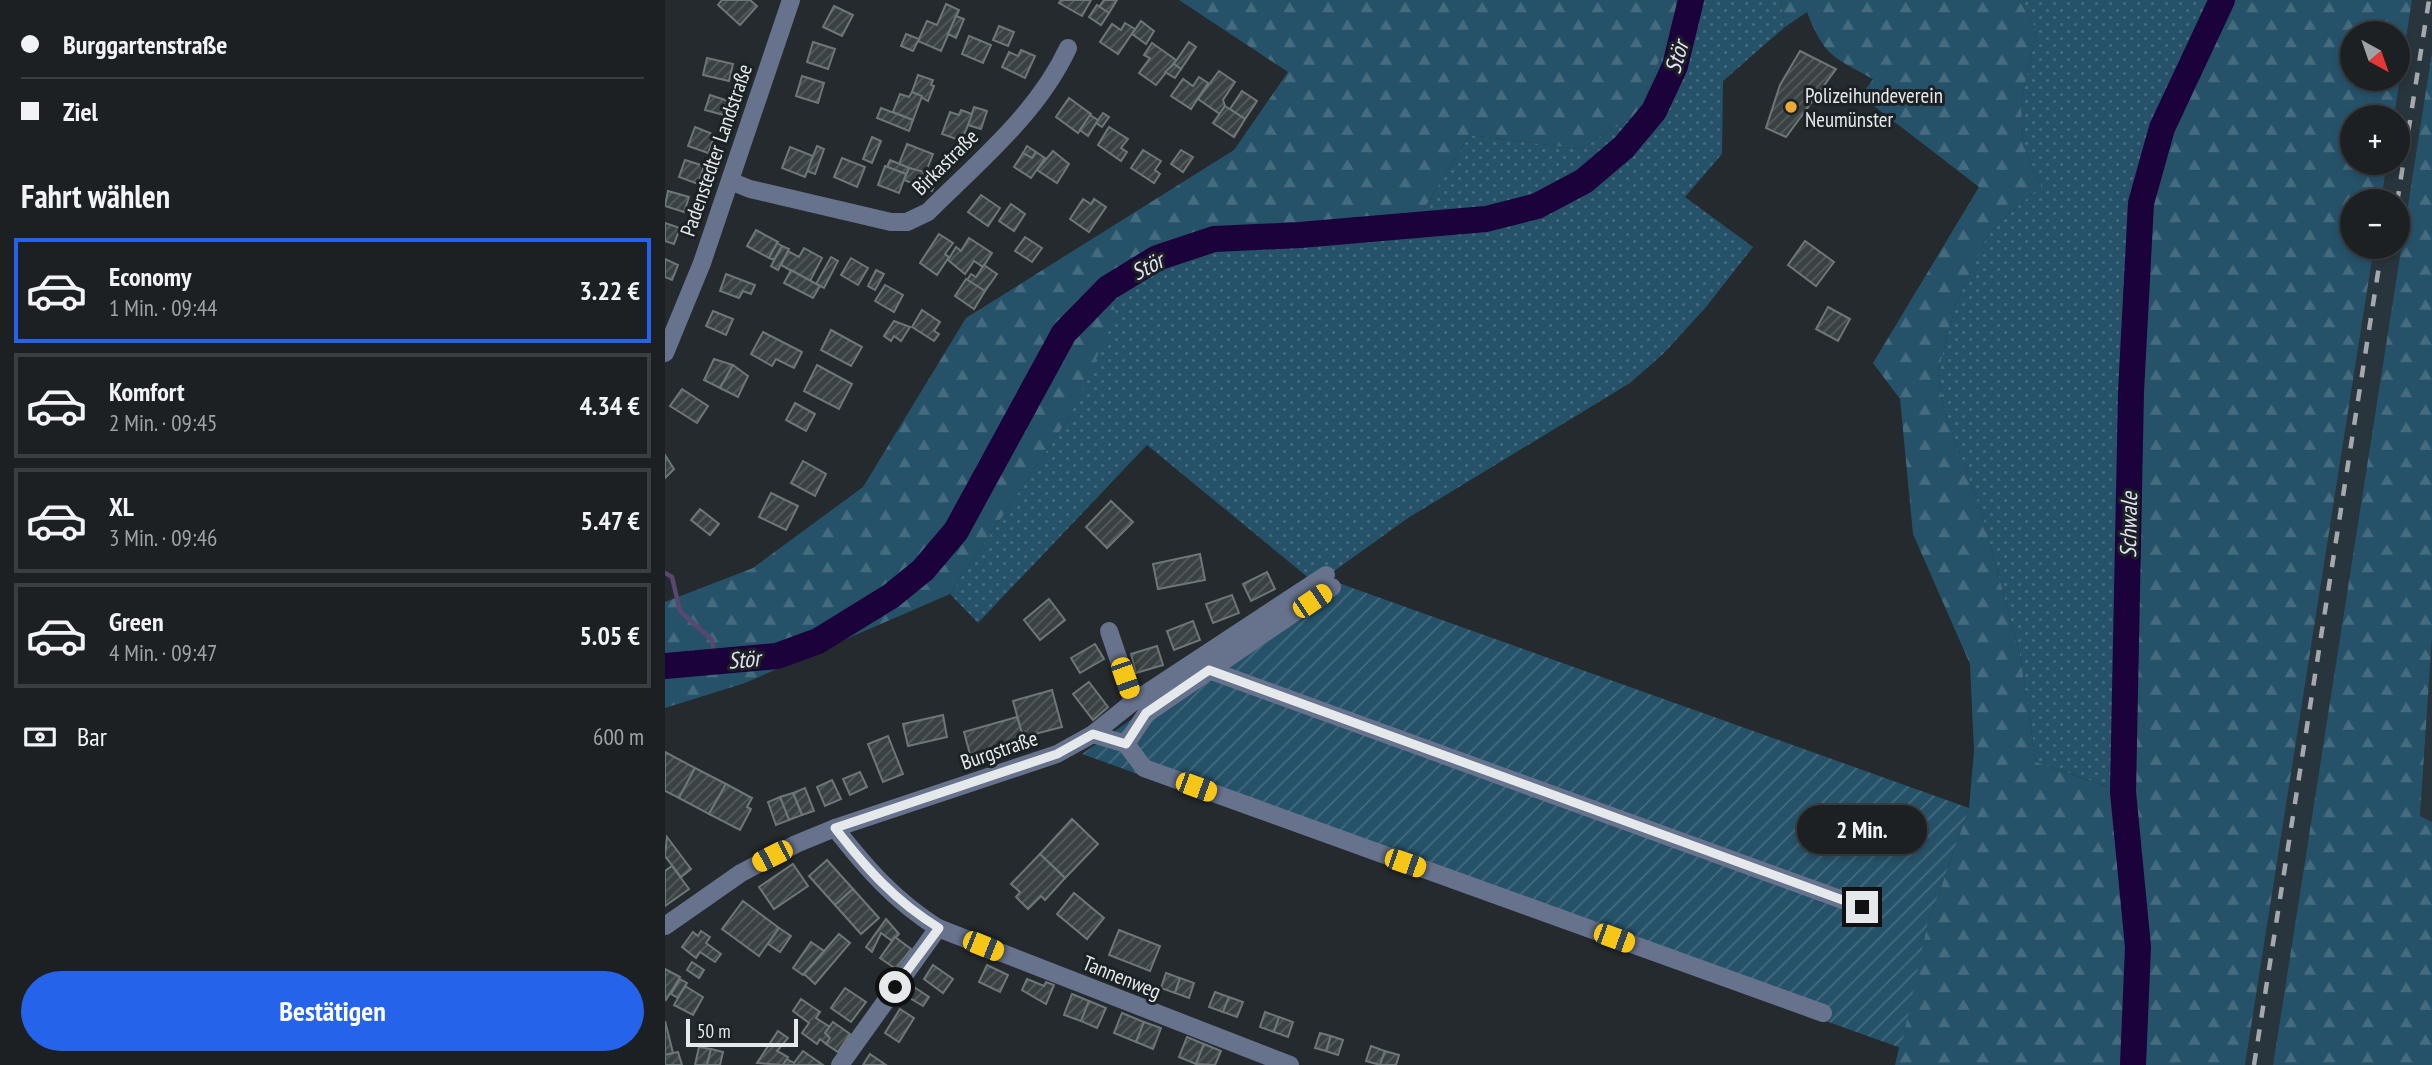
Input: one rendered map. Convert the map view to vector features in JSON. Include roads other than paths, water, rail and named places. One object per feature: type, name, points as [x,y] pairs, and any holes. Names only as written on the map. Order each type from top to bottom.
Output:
[{"type":"street","name":"Padenstedter Landstraße","points":[[665,353],[694,285],[791,0]]},
{"type":"street","name":"Birkastraße","points":[[730,181],[891,222],[914,220],[927,212],[1038,99],[1054,77],[1068,48]]},
{"type":"street","name":"Burgstraße","points":[[665,926],[749,868],[835,828],[1057,754],[1093,734],[1133,702],[1329,581],[1209,670]]},
{"type":"street","points":[[1109,631],[1133,702]]},
{"type":"street","points":[[1126,744],[1146,713],[1209,670],[1862,907]]},
{"type":"street","points":[[1093,734],[1126,744],[1144,768],[1823,1013]]},
{"type":"street","name":"Tannenweg","points":[[835,828],[871,874],[897,899],[939,928],[1290,1065]]},
{"type":"street","points":[[840,1065],[939,928]]},
{"type":"waterway","name":"Stör","points":[[665,666],[777,656],[818,641],[891,596],[923,570],[956,531],[1064,333],[1108,288],[1157,258],[1214,239],[1300,235],[1486,219],[1537,206],[1584,181],[1624,147],[1654,111],[1675,66],[1691,0]]},
{"type":"waterway","name":"Schwale","points":[[2133,1065],[2138,947],[2123,792],[2131,392],[2141,203],[2162,128],[2222,0]]},
{"type":"waterway","points":[[665,573],[672,577],[680,611],[712,640],[715,663]]},
{"type":"railway","points":[[2399,189],[2429,0]]},
{"type":"railway","points":[[2254,1065],[2380,259]]},
{"type":"place","name":"Polizeihundeverein Neumünster","points":[[1791,107]]}]
